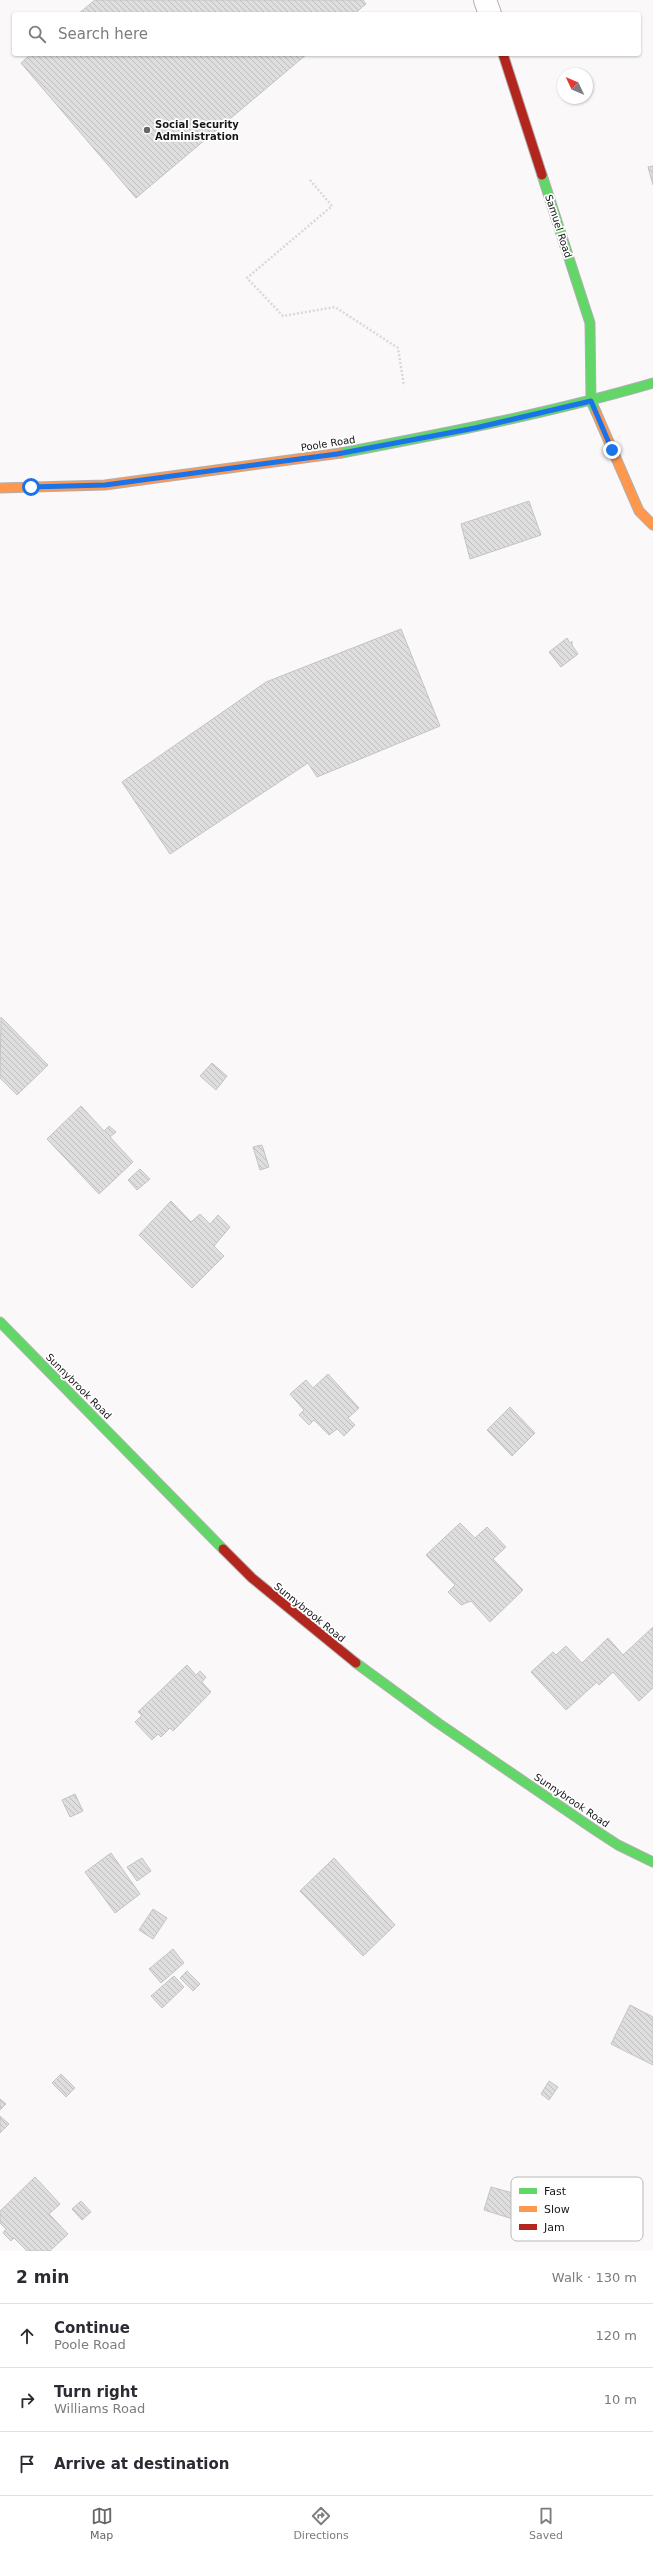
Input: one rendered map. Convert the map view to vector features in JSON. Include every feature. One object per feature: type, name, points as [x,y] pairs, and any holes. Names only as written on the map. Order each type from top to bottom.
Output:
[{"type":"main road","name":"Samuel Road","points":[[504,56],[590,322],[591,401]]},
{"type":"main road","name":"Poole Road","points":[[0,488],[105,485],[337,454],[475,428],[591,401],[653,383]]},
{"type":"main road","points":[[591,401],[638,511],[653,525]]},
{"type":"main road","name":"Sunnybrook Road","points":[[0,1322],[252,1578],[322,1636],[438,1723],[618,1845],[653,1862]]},
{"type":"street","points":[[485,0],[489,12]]},
{"type":"path","points":[[310,180],[332,206],[247,278],[283,316],[335,307],[398,348],[404,386]]},
{"type":"building","points":[[95,0],[363,0],[366,4],[356,12],[80,12]]},
{"type":"building","name":"Social Security Administration","points":[[29,56],[305,56],[136,198],[21,63]]},
{"type":"building","points":[[653,166],[653,185],[648,167]]},
{"type":"building","points":[[529,501],[541,535],[470,559],[461,524]]},
{"type":"building","points":[[401,629],[440,726],[317,777],[308,763],[170,854],[122,782],[266,682]]},
{"type":"building","points":[[567,638],[570,643],[572,641],[572,645],[578,654],[561,667],[549,652]]},
{"type":"building","points":[[1,1017],[48,1065],[17,1095],[0,1078]]},
{"type":"building","points":[[212,1063],[227,1076],[216,1090],[200,1076]]},
{"type":"building","points":[[81,1106],[104,1131],[109,1126],[116,1132],[110,1137],[133,1162],[99,1194],[47,1139]]},
{"type":"building","points":[[262,1145],[269,1167],[260,1170],[253,1147]]},
{"type":"building","points":[[140,1169],[150,1179],[137,1190],[128,1180]]},
{"type":"building","points":[[171,1201],[191,1222],[200,1214],[210,1224],[218,1215],[230,1227],[214,1246],[224,1256],[192,1288],[139,1235]]},
{"type":"building","points":[[328,1374],[359,1408],[348,1418],[355,1425],[344,1436],[337,1429],[329,1435],[314,1420],[309,1425],[299,1415],[304,1410],[290,1394],[306,1380],[313,1388]]},
{"type":"building","points":[[510,1407],[535,1433],[512,1456],[487,1430]]},
{"type":"building","points":[[460,1523],[475,1538],[487,1527],[506,1547],[493,1559],[523,1590],[490,1622],[471,1601],[461,1605],[448,1592],[455,1585],[426,1555]]},
{"type":"building","points":[[653,1627],[653,1688],[639,1701],[613,1672],[599,1685],[597,1682],[566,1710],[531,1672],[553,1652],[556,1655],[566,1646],[582,1663],[608,1638],[623,1655]]},
{"type":"building","points":[[187,1665],[196,1675],[200,1671],[206,1677],[202,1682],[211,1692],[173,1731],[170,1728],[161,1737],[158,1734],[152,1740],[135,1722],[142,1715],[138,1712]]},
{"type":"building","points":[[75,1794],[83,1811],[70,1817],[62,1800]]},
{"type":"building","points":[[111,1853],[140,1894],[115,1913],[85,1872]]},
{"type":"building","points":[[142,1858],[151,1871],[137,1881],[127,1867]]},
{"type":"building","points":[[334,1858],[395,1925],[363,1956],[300,1891]]},
{"type":"building","points":[[153,1909],[167,1918],[153,1939],[139,1930]]},
{"type":"building","points":[[173,1949],[184,1963],[161,1983],[149,1969]]},
{"type":"building","points":[[187,1971],[200,1984],[193,1991],[180,1978]]},
{"type":"building","points":[[174,1976],[184,1987],[162,2008],[151,1996]]},
{"type":"building","points":[[630,2005],[653,2017],[653,2065],[611,2044]]},
{"type":"building","points":[[61,2074],[75,2088],[66,2097],[52,2083]]},
{"type":"building","points":[[549,2081],[558,2087],[549,2100],[541,2094]]},
{"type":"building","points":[[0,2099],[6,2104],[0,2110]]},
{"type":"building","points":[[0,2116],[9,2124],[0,2133]]},
{"type":"building","points":[[35,2177],[60,2204],[49,2214],[68,2234],[50,2251],[27,2251],[14,2238],[11,2241],[3,2233],[6,2229],[0,2223],[0,2211]]},
{"type":"building","points":[[491,2187],[511,2193],[511,2218],[484,2210]]},
{"type":"building","points":[[81,2201],[91,2212],[82,2220],[72,2209]]},
{"type":"traffic: fast","points":[[542,175],[590,323],[591,401],[596,412]]},
{"type":"traffic: fast","points":[[341,453],[537,413],[653,383]]},
{"type":"traffic: fast","points":[[0,1322],[223,1549]]},
{"type":"traffic: fast","points":[[356,1663],[438,1723],[595,1830],[618,1845],[653,1862]]},
{"type":"traffic: slow","points":[[596,412],[639,511],[653,525]]},
{"type":"traffic: slow","points":[[0,488],[105,485],[341,453]]},
{"type":"traffic: jam","points":[[504,56],[542,175]]},
{"type":"traffic: jam","points":[[223,1549],[252,1578],[356,1663]]},
{"type":"place","name":"Social Security Administration","points":[[147,130]]},
{"type":"route","points":[[31,487],[105,485],[337,454],[475,428],[591,401],[612,450]]}]
